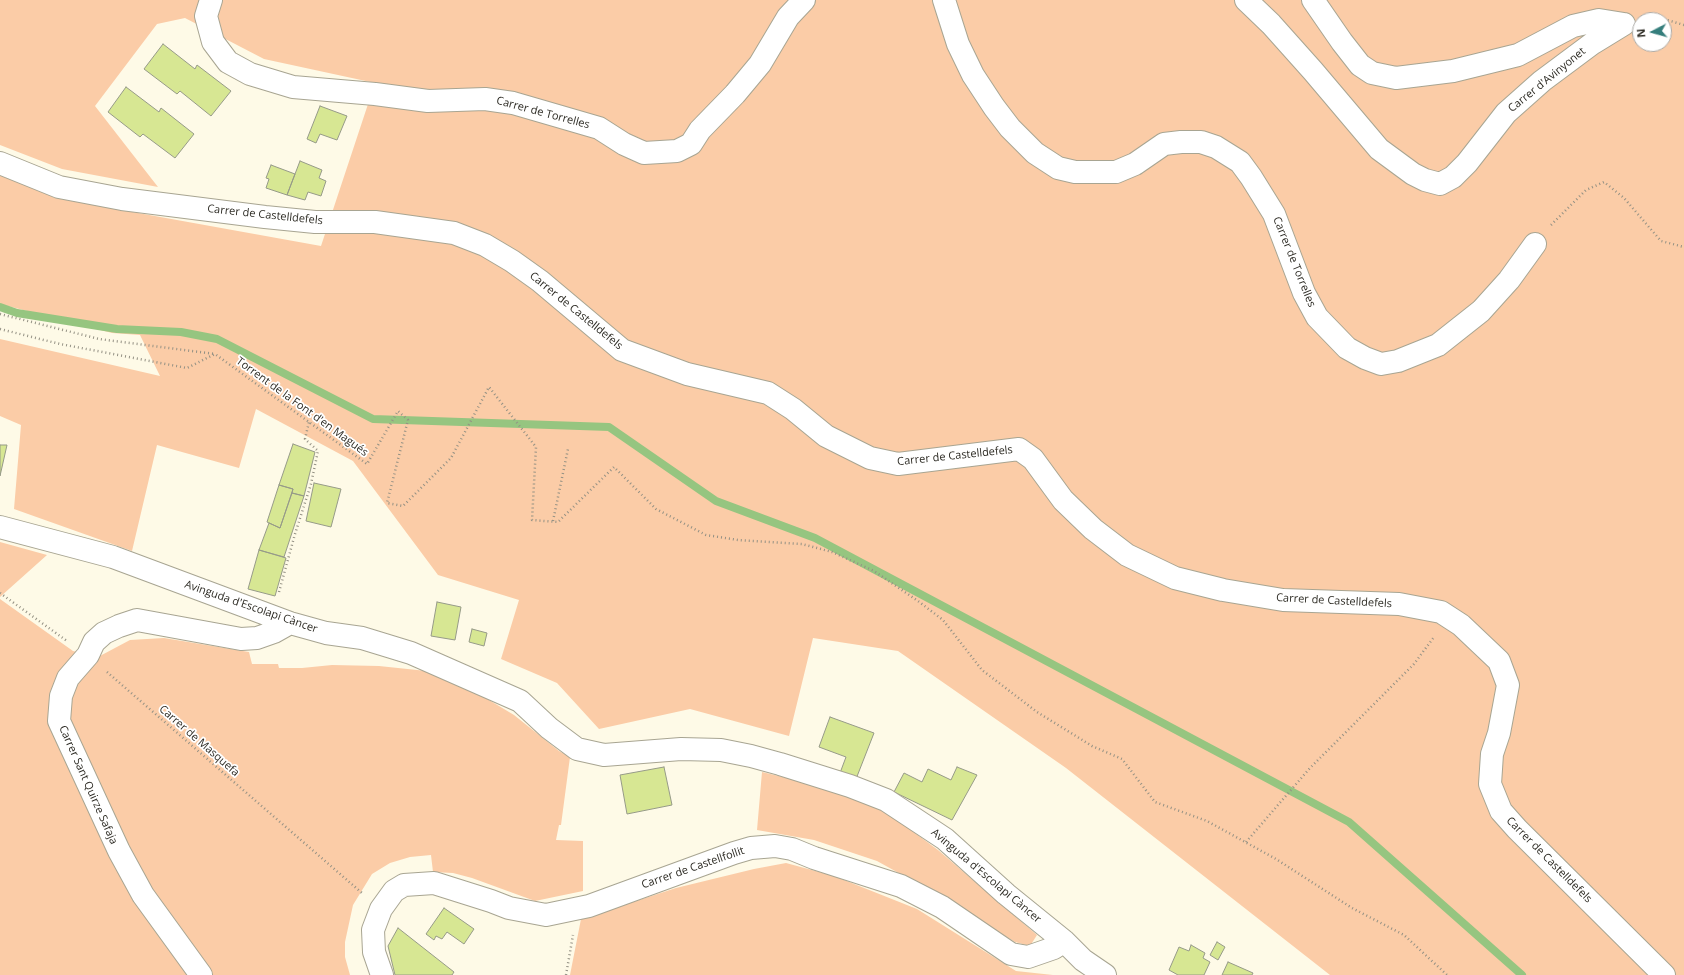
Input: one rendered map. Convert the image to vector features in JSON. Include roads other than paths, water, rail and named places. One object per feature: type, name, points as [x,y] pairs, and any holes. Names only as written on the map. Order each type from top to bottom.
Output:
[{"type":"street","name":"Carrer de Torrelles","points":[[211,0],[206,16],[213,42],[228,62],[250,74],[293,87],[375,94],[428,101],[485,99],[513,103],[598,128],[624,144],[644,153],[678,151],[691,144],[700,130],[735,94],[760,64],[788,17],[804,0]]},
{"type":"street","name":"Carrer de Torrelles","points":[[944,0],[958,44],[973,75],[994,107],[1010,128],[1035,153],[1058,168],[1075,172],[1116,172],[1135,164],[1164,144],[1181,142],[1200,142],[1216,147],[1240,162],[1252,177],[1274,214],[1304,293],[1317,317],[1347,348],[1365,358],[1381,364],[1398,361],[1438,345],[1481,311],[1508,280],[1535,244]]},
{"type":"street","name":"Carrer d'Avinyonet","points":[[1246,0],[1271,24],[1313,71],[1379,150],[1413,174],[1425,180],[1440,184],[1453,177],[1467,163],[1506,113],[1537,86],[1593,43],[1624,24],[1598,20],[1573,26],[1518,55],[1453,71],[1396,78],[1372,74],[1360,65],[1313,0]]},
{"type":"street","name":"Carrer de Castelldefels","points":[[0,163],[59,187],[122,199],[315,222],[375,222],[454,234],[485,245],[512,261],[540,281],[622,350],[687,374],[768,393],[793,409],[826,436],[870,458],[898,464],[1019,449],[1033,459],[1063,500],[1093,529],[1127,555],[1175,578],[1223,590],[1283,600],[1399,604],[1441,612],[1461,625],[1499,661],[1508,685],[1499,733],[1492,754],[1490,784],[1501,811],[1517,829],[1664,975]]},
{"type":"street","name":"Avinguda d'Escolapi Càncer","points":[[0,527],[113,557],[281,619],[326,633],[362,638],[411,653],[520,701],[577,749],[604,755],[681,749],[720,750],[751,756],[780,764],[850,786],[886,800],[946,839],[1006,894],[1064,941],[1083,960],[1105,975]]},
{"type":"street","name":"Carrer Sant Quirze Safaja","points":[[201,975],[143,895],[118,851],[59,721],[60,696],[68,678],[88,655],[94,642],[104,634],[137,620],[241,639],[257,638],[274,632],[281,619]]},
{"type":"street","name":"Carrer de Castellfollit","points":[[382,975],[374,952],[373,930],[381,908],[394,892],[404,885],[434,884],[524,912],[546,915],[578,907],[589,906],[734,853],[751,848],[775,846],[792,849],[814,858],[901,886],[942,907],[1011,954],[1028,957],[1054,948],[1064,941]]},
{"type":"waterway","points":[[0,307],[17,313],[117,329],[181,332],[217,339],[373,419],[609,427],[716,501],[815,538],[1349,822],[1522,975]]}]
